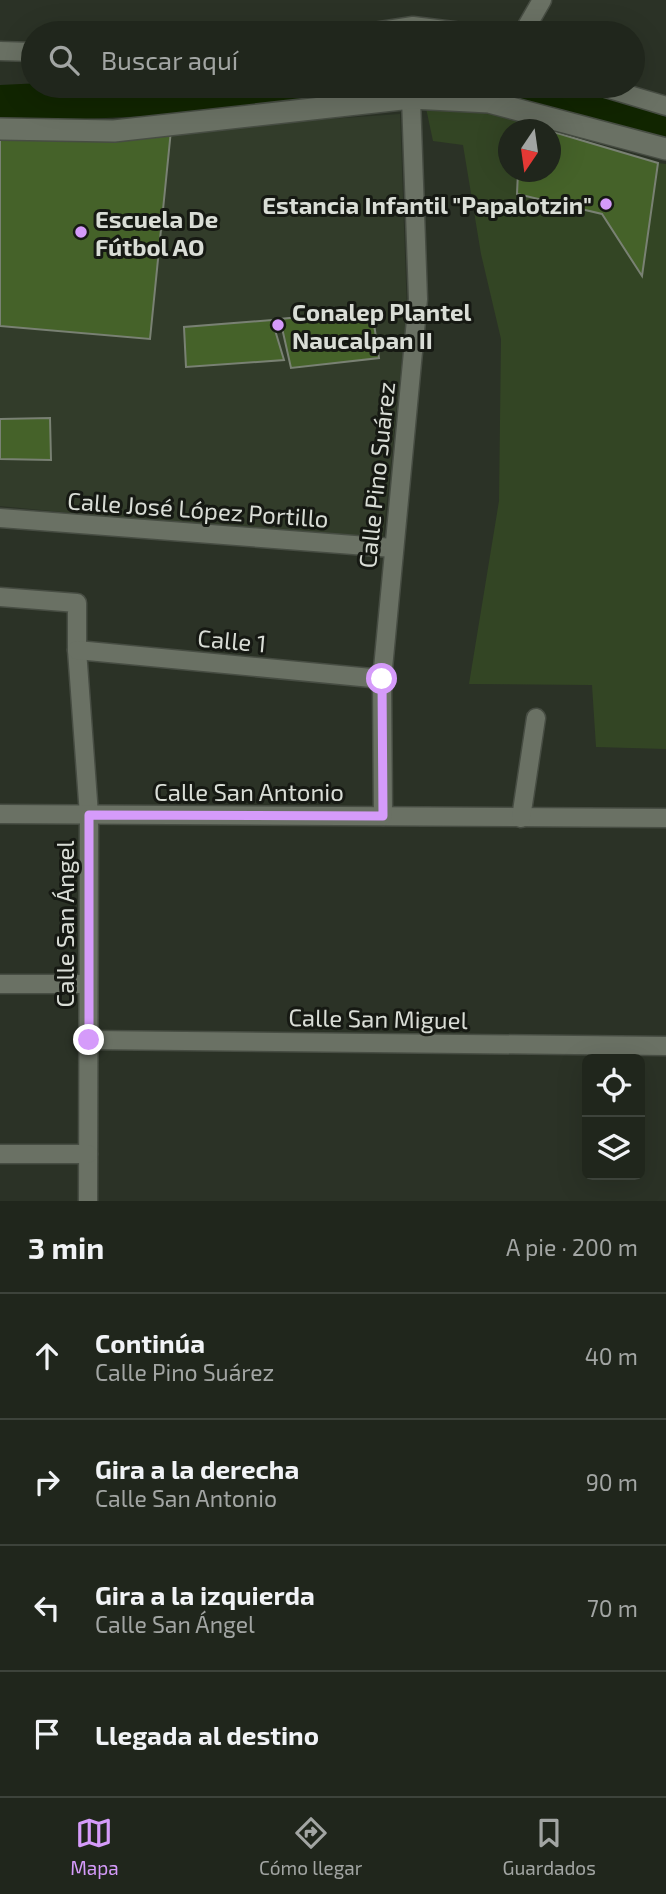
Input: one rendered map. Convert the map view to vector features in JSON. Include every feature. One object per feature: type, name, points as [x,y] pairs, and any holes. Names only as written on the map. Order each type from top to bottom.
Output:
[{"type":"street","points":[[530,21],[541,0]]},
{"type":"street","points":[[0,51],[21,52]]},
{"type":"street","points":[[0,129],[114,131],[402,98]]},
{"type":"street","name":"Calle Pino Suárez","points":[[383,816],[382,679],[418,299],[411,98]]},
{"type":"street","points":[[506,98],[666,149]]},
{"type":"street","points":[[639,98],[666,106]]},
{"type":"street","name":"Calle José López Portillo","points":[[0,518],[393,548]]},
{"type":"street","name":"Calle San Ángel","points":[[0,597],[77,603],[77,650],[89,815],[88,1201]]},
{"type":"street","name":"Calle 1","points":[[77,650],[382,679]]},
{"type":"street","points":[[521,818],[536,718]]},
{"type":"street","name":"Calle San Antonio","points":[[0,814],[666,818]]},
{"type":"street","points":[[0,984],[88,984]]},
{"type":"street","name":"Calle San Miguel","points":[[89,1040],[666,1046]]},
{"type":"street","points":[[0,1154],[88,1154]]},
{"type":"shaded area","name":"Conalep Plantel Naucalpan II","points":[[400,114],[407,311],[383,538],[0,506],[0,327],[150,339],[171,130]]},
{"type":"green space","points":[[426,108],[491,114],[508,119],[498,119],[498,182],[518,182],[517,194],[602,214],[642,275],[658,163],[666,164],[666,749],[596,747],[592,685],[469,684],[499,501],[501,339],[481,254],[463,145],[433,141]]},
{"type":"building","name":"Escuela De Fútbol AO","points":[[171,130],[150,339],[0,326],[0,137]]},
{"type":"building","name":"Estancia Infantil \"Papalotzin\"","points":[[561,134],[658,163],[642,276],[602,214],[517,194],[518,182],[561,182]]},
{"type":"building","points":[[372,310],[379,358],[291,368],[280,319]]},
{"type":"building","points":[[272,320],[284,360],[186,367],[184,327]]},
{"type":"building","points":[[50,418],[51,460],[0,459],[0,419]]},
{"type":"waterway","points":[[0,104],[125,98]]},
{"type":"waterway","points":[[550,98],[666,137]]},
{"type":"place","name":"Estancia Infantil \"Papalotzin\"","points":[[606,204]]},
{"type":"place","name":"Escuela De Fútbol AO","points":[[81,232]]},
{"type":"place","name":"Conalep Plantel Naucalpan II","points":[[278,325]]},
{"type":"route","points":[[89,1040],[89,815],[383,816],[382,679]]}]
